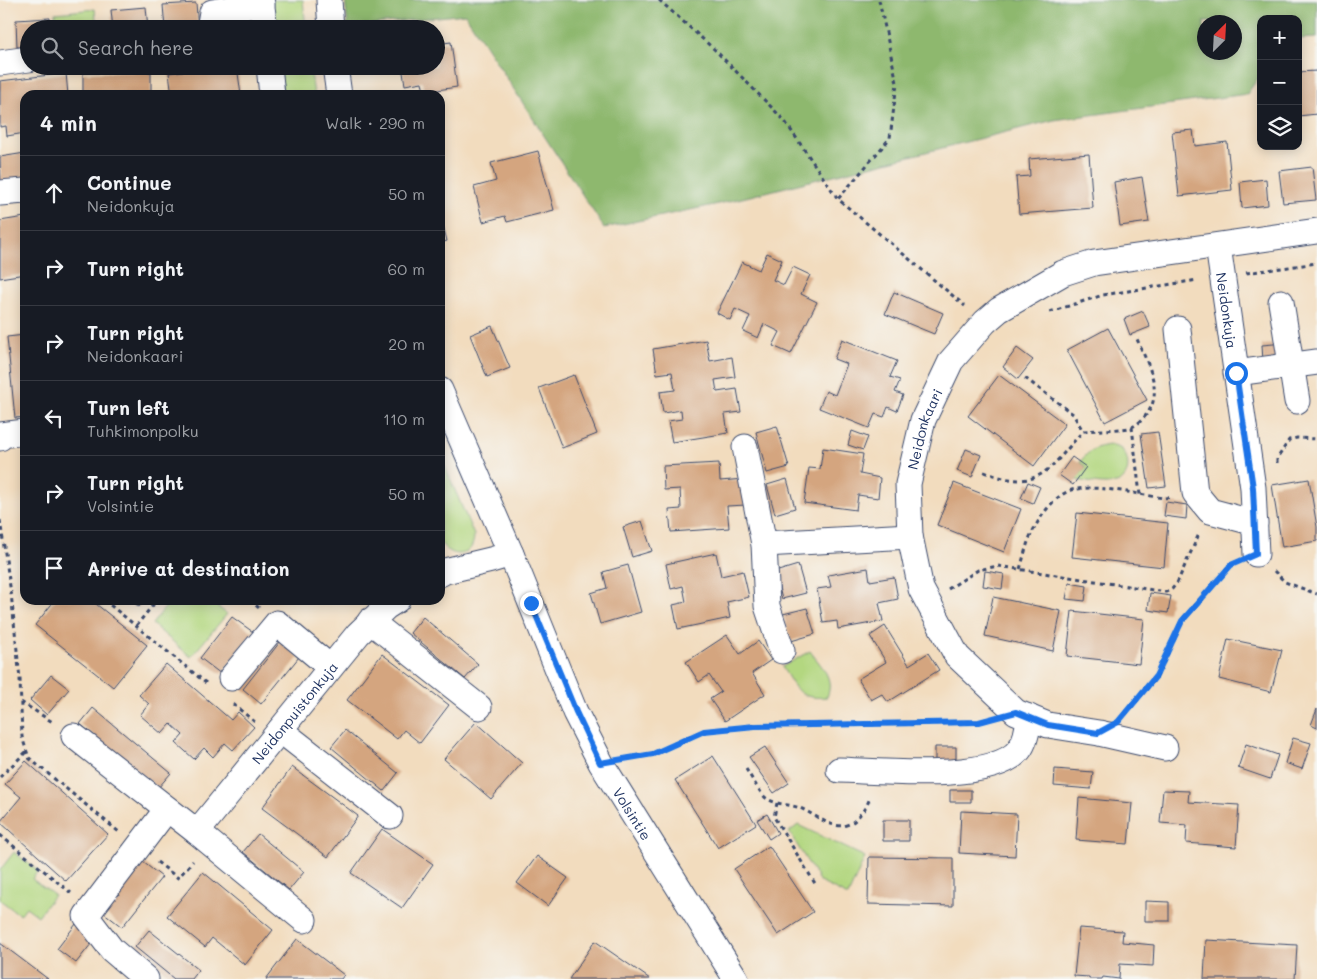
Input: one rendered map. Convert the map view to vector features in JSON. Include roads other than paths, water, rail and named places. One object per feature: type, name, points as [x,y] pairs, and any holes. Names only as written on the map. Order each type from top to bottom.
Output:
[{"type":"street","points":[[329,0],[330,20]]},
{"type":"street","points":[[211,20],[212,12],[262,2],[264,20]]},
{"type":"street","points":[[0,62],[20,60]]},
{"type":"street","points":[[270,75],[271,90]]},
{"type":"street","points":[[337,75],[339,90]]},
{"type":"street","points":[[0,194],[20,192]]},
{"type":"street","name":"Neidonkaari","points":[[1165,748],[1098,733],[1048,725],[1022,714],[957,656],[921,589],[910,536],[908,484],[923,420],[951,361],[985,322],[998,310],[1063,273],[1094,263],[1317,231]]},
{"type":"street","name":"Neidonkuja","points":[[1218,246],[1253,488],[1256,554]]},
{"type":"street","points":[[1281,302],[1297,401]]},
{"type":"street","points":[[1178,329],[1203,502],[1255,524]]},
{"type":"street","points":[[1236,373],[1317,362]]},
{"type":"street","name":"Volsintie","points":[[445,402],[511,554],[576,712],[600,763],[736,979]]},
{"type":"street","points":[[0,438],[1,435],[20,433]]},
{"type":"street","points":[[745,448],[764,544],[766,606],[782,651]]},
{"type":"street","points":[[764,544],[910,536]]},
{"type":"street","points":[[445,568],[491,560],[511,554]]},
{"type":"street","points":[[384,607],[479,707]]},
{"type":"street","name":"Neidonpuistonkuja","points":[[203,837],[277,734],[330,667],[384,607]]},
{"type":"street","points":[[223,688],[277,623],[330,667]]},
{"type":"street","points":[[839,770],[949,773],[1003,762],[1019,750],[1027,732],[1022,714]]},
{"type":"street","points":[[277,734],[390,816]]},
{"type":"street","points":[[74,736],[203,837],[304,920]]},
{"type":"street","points":[[146,979],[112,950],[86,916],[167,809]]}]
